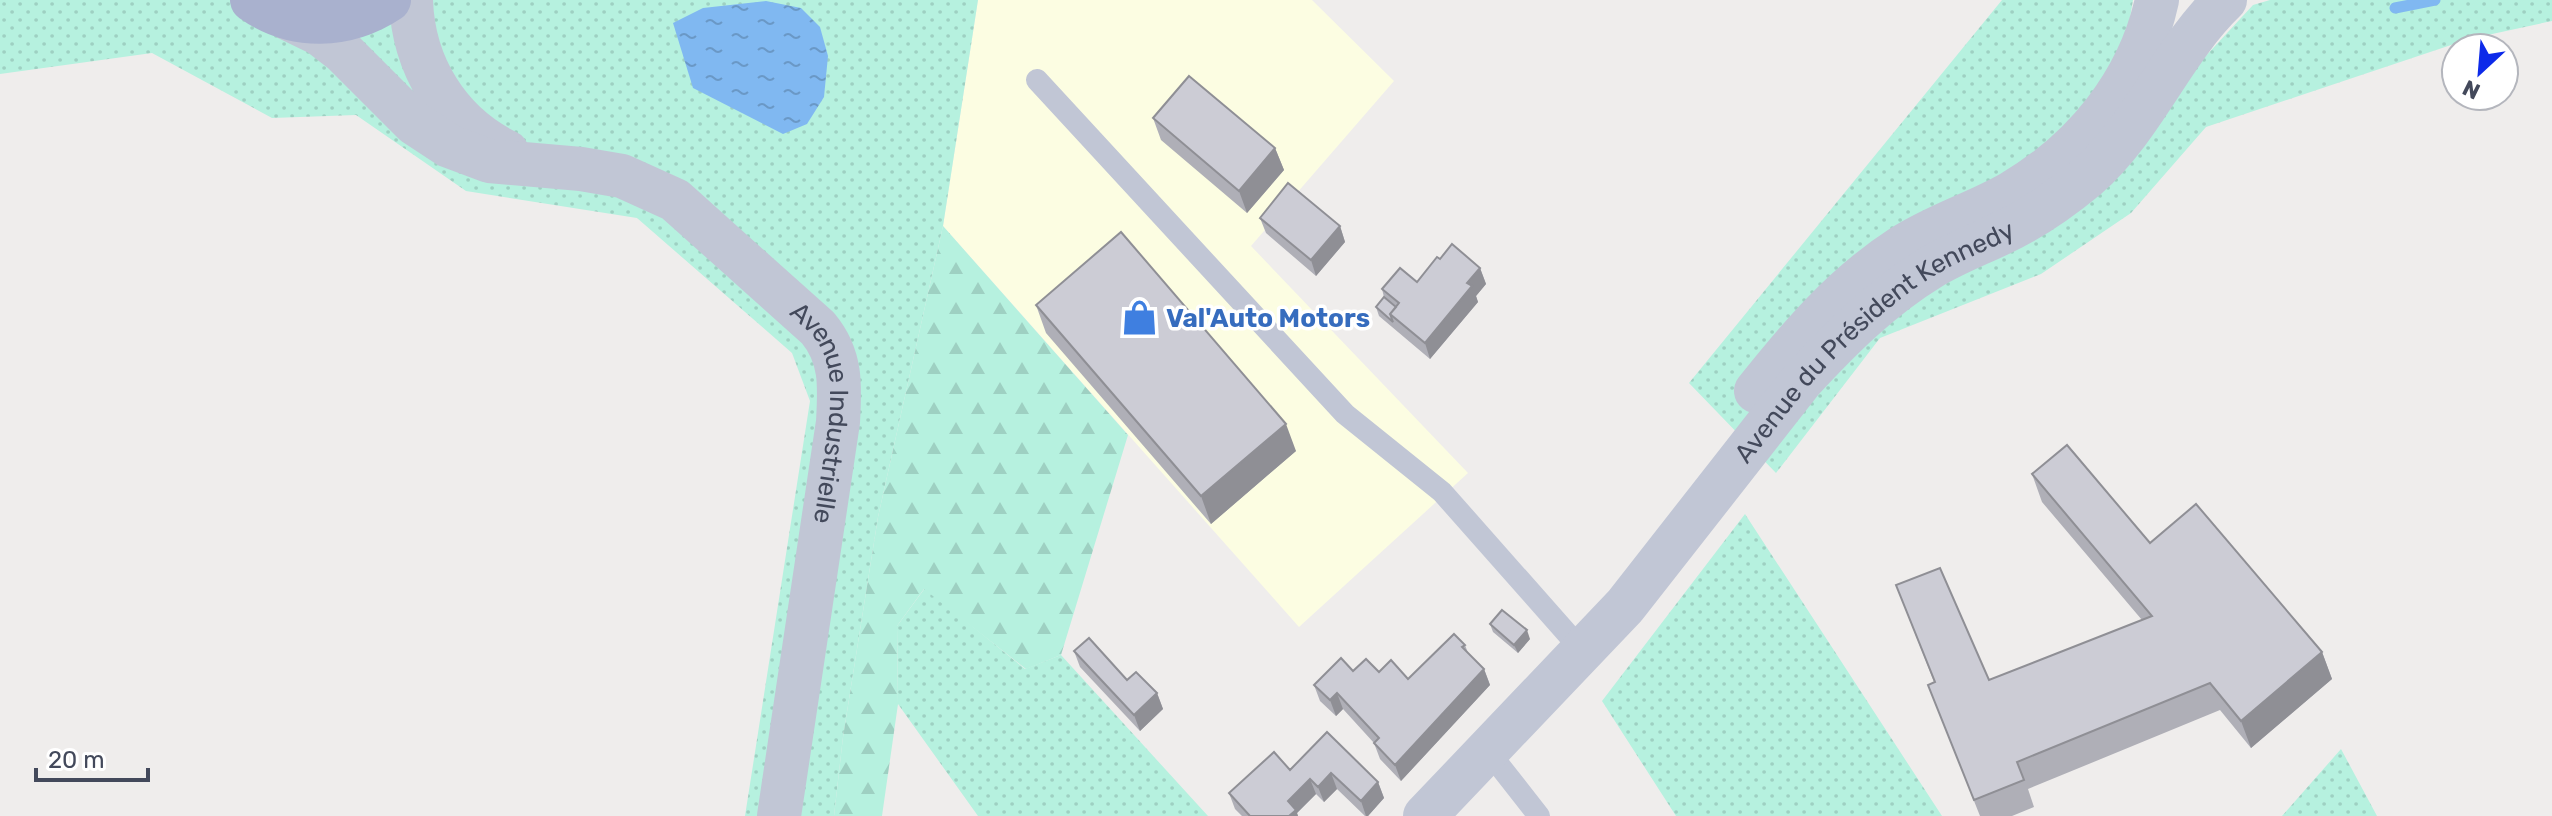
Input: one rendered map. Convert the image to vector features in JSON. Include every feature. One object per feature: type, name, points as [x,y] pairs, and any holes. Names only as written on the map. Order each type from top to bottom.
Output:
[{"type":"main road","points":[[269,9],[317,22],[347,19],[375,9],[389,0]]},
{"type":"street","name":"Avenue Industrielle","points":[[411,0],[416,46],[445,101],[466,125],[487,140],[509,153],[547,166]]},
{"type":"street","name":"Avenue du Président Kennedy","points":[[1537,698],[1608,581],[1794,342],[1864,273],[1904,245],[2010,193],[2068,152],[2093,129],[2126,79],[2157,0]]},
{"type":"street","name":"Avenue du Président Kennedy","points":[[1425,816],[1640,589],[1802,380],[1835,344],[1892,293],[1931,267],[2036,215],[2090,174],[2116,146],[2201,27],[2225,0]]},
{"type":"street","name":"Avenue Industrielle","points":[[269,9],[320,34],[342,51],[414,123],[449,146],[489,161],[622,176],[675,200],[827,339],[836,357],[840,386],[838,422],[779,816]]},
{"type":"lane","points":[[1037,80],[1345,414],[1442,492],[1572,639]]},
{"type":"lane","points":[[1488,751],[1539,816]]},
{"type":"shaded area","points":[[978,0],[1312,0],[1394,81],[1251,246],[1468,473],[1299,627],[943,226]]},
{"type":"green space","points":[[0,0],[978,0],[943,226],[878,517],[843,737],[834,816],[745,816],[810,401],[792,353],[637,218],[466,191],[356,115],[272,118],[152,53],[0,74]]},
{"type":"green space","points":[[2002,0],[2133,0],[2129,24],[2190,73],[2253,5],[2270,0],[2552,0],[2552,21],[2501,32],[2440,32],[2440,49],[2206,127],[2131,213],[2041,274],[1880,338],[1776,473],[1689,383]]},
{"type":"green space","points":[[943,226],[1128,435],[1061,655],[1026,669],[924,589],[897,626],[898,704],[882,816],[834,816],[843,737],[878,517]]},
{"type":"green space","points":[[1745,514],[1942,816],[1676,816],[1602,701]]},
{"type":"green space","points":[[925,588],[1025,669],[1061,655],[1208,816],[978,816],[898,704],[897,626]]},
{"type":"green space","points":[[2341,749],[2377,816],[2282,816]]},
{"type":"water","points":[[766,1],[801,8],[820,27],[828,56],[824,97],[807,124],[783,134],[693,88],[673,23],[703,8]]},
{"type":"building","points":[[1189,76],[1275,148],[1239,191],[1153,118]]},
{"type":"building","points":[[1288,183],[1340,226],[1311,260],[1260,218]]},
{"type":"building","points":[[1121,232],[1286,424],[1201,496],[1036,305]]},
{"type":"building","points":[[1452,244],[1480,268],[1467,283],[1472,286],[1425,343],[1390,314],[1399,303],[1382,289],[1400,268],[1417,282]]},
{"type":"building","points":[[1384,297],[1396,307],[1390,314],[1393,322],[1376,307]]},
{"type":"building","points":[[2067,445],[2150,543],[2196,504],[2322,652],[2241,721],[2210,683],[2017,762],[2024,780],[1974,800],[1928,685],[1935,682],[1896,585],[1940,568],[1989,680],[2152,616],[2032,474]]},
{"type":"building","points":[[1502,610],[1527,630],[1514,645],[1490,624]]},
{"type":"building","points":[[1454,634],[1484,669],[1395,765],[1374,743],[1379,738],[1337,693],[1330,700],[1314,685],[1341,658],[1353,671],[1366,659],[1379,672],[1391,660],[1408,679]]},
{"type":"building","points":[[1089,638],[1127,680],[1136,672],[1157,693],[1134,715],[1074,651]]},
{"type":"building","points":[[1327,732],[1378,782],[1361,801],[1331,773],[1318,787],[1310,779],[1288,801],[1296,810],[1289,816],[1250,816],[1229,793],[1274,752],[1290,770]]},
{"type":"waterway","points":[[2395,8],[2435,0]]},
{"type":"place","name":"Val'Auto Motors","points":[[1140,318]]}]
